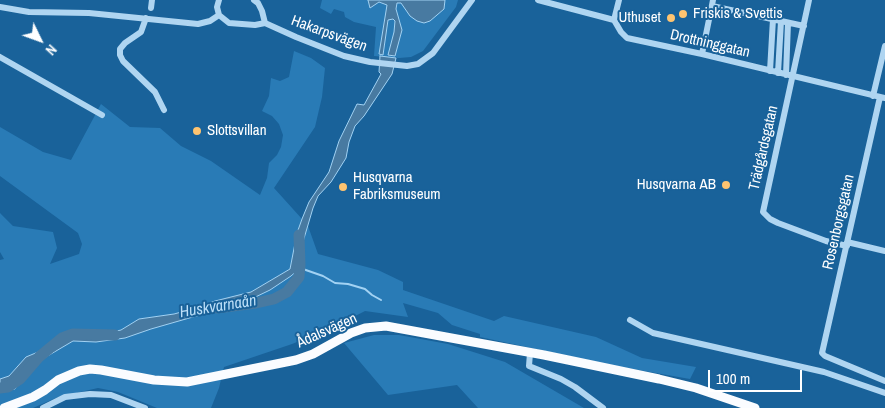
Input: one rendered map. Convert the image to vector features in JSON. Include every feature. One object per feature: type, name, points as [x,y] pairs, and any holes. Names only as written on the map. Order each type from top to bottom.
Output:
[{"type":"main road","name":"Ådalsvägen","points":[[4,408],[33,397],[58,380],[79,371],[96,369],[154,380],[187,382],[296,360],[312,354],[350,332],[376,326],[440,335],[696,388],[755,408]]},
{"type":"street","points":[[151,8],[152,0]]},
{"type":"street","points":[[0,8],[29,12],[89,14],[203,24],[219,15],[216,7],[219,0]]},
{"type":"street","points":[[254,0],[262,11],[265,23]]},
{"type":"street","name":"Hakarpsvägen","points":[[219,15],[229,23],[265,23],[344,56],[396,66],[413,65],[429,57],[472,0]]},
{"type":"street","points":[[538,0],[614,20],[619,0]]},
{"type":"street","name":"Trädgårdsgatan","points":[[809,0],[804,26],[789,76],[763,212],[770,219],[778,223],[826,241],[847,244]]},
{"type":"street","points":[[702,54],[712,3],[804,26]]},
{"type":"street","points":[[146,18],[141,32],[125,43],[120,49],[120,55],[123,61],[155,92],[164,110]]},
{"type":"street","points":[[770,71],[773,19]]},
{"type":"street","name":"Drottninggatan","points":[[614,20],[627,38],[881,97]]},
{"type":"street","points":[[778,73],[781,21]]},
{"type":"street","points":[[788,23],[789,76]]},
{"type":"street","name":"Rosenborgsgatan","points":[[885,46],[881,97],[822,353],[825,356],[885,381]]},
{"type":"street","points":[[0,57],[102,115]]},
{"type":"street","points":[[847,244],[885,251]]},
{"type":"street","points":[[630,320],[652,332],[824,372],[885,393]]},
{"type":"street","points":[[530,354],[529,366],[575,387],[602,408]]},
{"type":"street","points":[[43,408],[65,397],[90,394],[111,395],[145,408]]},
{"type":"shaded area","points":[[322,0],[368,0],[370,8],[379,2],[387,5],[393,16],[400,23],[396,9],[397,3],[444,9],[445,0],[458,0],[456,7],[423,51],[411,57],[399,58],[374,56],[376,27],[354,22],[345,17],[344,12],[334,9],[331,14],[320,8]]},
{"type":"shaded area","points":[[294,51],[311,58],[325,68],[322,97],[315,127],[274,188],[302,219],[297,233],[290,269],[251,292],[174,314],[139,319],[121,330],[95,336],[56,339],[38,352],[26,357],[9,376],[0,379],[0,260],[4,259],[0,252],[0,213],[13,226],[53,232],[57,248],[50,264],[79,254],[82,244],[78,233],[0,176],[0,127],[43,152],[71,160],[101,104],[130,127],[160,128],[181,146],[211,161],[260,195],[267,178],[269,163],[277,155],[281,147],[283,135],[279,124],[272,116],[262,111],[269,96],[271,78],[280,81],[289,77]]},
{"type":"shaded area","points":[[308,226],[318,254],[378,270],[403,282],[403,290],[494,321],[504,316],[596,337],[642,358],[696,367],[690,379],[610,365],[480,337],[480,334],[452,325],[438,313],[403,303],[408,317],[365,311],[332,328],[292,344],[224,367],[219,388],[211,408],[157,408],[118,392],[98,388],[58,397],[33,408],[0,408],[0,392],[15,389],[34,364],[73,341],[96,342],[125,338],[245,302],[270,290],[299,269],[300,252]]},
{"type":"shaded area","points":[[374,335],[399,335],[448,344],[505,362],[584,408],[478,408],[457,385],[388,395],[344,343]]},
{"type":"water","points":[[368,0],[445,0],[444,9],[430,21],[424,23],[410,16],[401,3],[397,3],[396,9],[402,30],[395,56],[388,55],[395,21],[393,19],[388,20],[383,55],[379,54],[387,5],[379,2],[370,8]]},
{"type":"water","name":"Huskvarnaån","points":[[380,56],[396,58],[392,74],[364,116],[355,126],[346,158],[331,182],[318,196],[300,252],[299,269],[270,290],[245,302],[125,338],[96,342],[73,341],[34,364],[15,389],[0,392],[0,379],[9,376],[26,357],[38,352],[56,339],[84,332],[95,336],[121,330],[139,319],[174,314],[251,292],[290,269],[297,233],[309,202],[329,172],[339,141],[357,104],[364,105],[381,74],[379,72]]},
{"type":"waterway","name":"Huskvarnaån","points":[[217,308],[274,299],[287,292],[299,277],[299,235]]},
{"type":"waterway","points":[[300,268],[323,276],[335,283],[348,284],[365,289],[381,300]]},
{"type":"waterway","name":"Huskvarnaån","points":[[0,388],[8,387],[20,379],[39,357],[62,338],[73,334],[115,335]]},
{"type":"place","name":"Friskis & Svettis","points":[[683,14]]},
{"type":"place","name":"Uthuset","points":[[671,18]]},
{"type":"place","name":"Slottsvillan","points":[[197,131]]},
{"type":"place","name":"Husqvarna AB","points":[[726,185]]},
{"type":"place","name":"Husqvarna Fabriksmuseum","points":[[343,187]]}]
